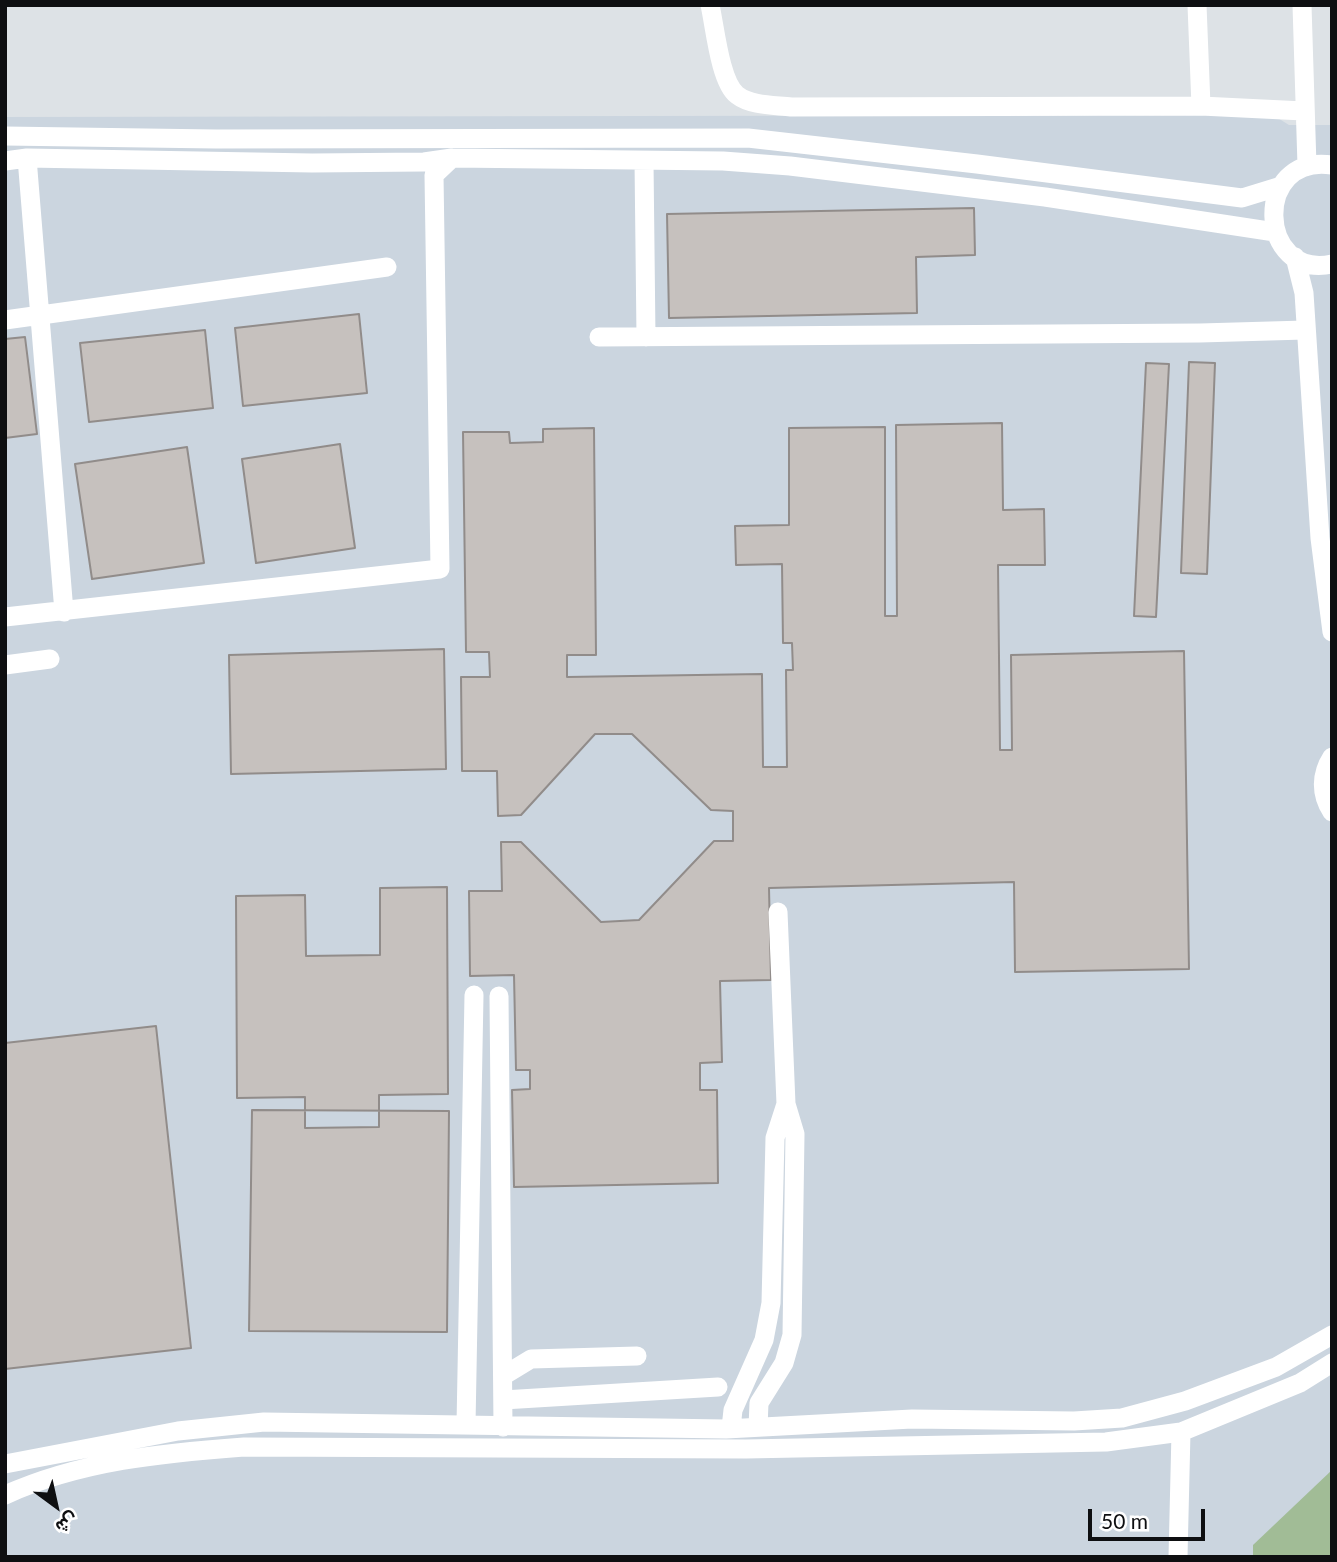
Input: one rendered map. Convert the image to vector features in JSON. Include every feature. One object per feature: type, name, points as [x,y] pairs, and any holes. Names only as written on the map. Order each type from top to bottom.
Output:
[{"type":"street","points":[[710,5],[726,79],[738,97],[756,103],[792,107],[1201,106],[1304,111]]},
{"type":"street","points":[[1197,5],[1201,106]]},
{"type":"street","points":[[1302,5],[1307,166]]},
{"type":"street","points":[[5,136],[216,139],[748,138],[1242,198],[1282,186]]},
{"type":"street","points":[[27,158],[64,612]]},
{"type":"street","points":[[5,161],[27,158],[323,163],[424,162],[452,158],[723,161],[790,166],[1105,206],[1275,232]]},
{"type":"street","points":[[5,617],[64,612],[157,598],[440,569],[434,175],[452,158]]},
{"type":"street","points":[[644,161],[646,337]]},
{"type":"street","points":[[1332,165],[1307,166],[1293,174],[1274,200],[1272,216],[1275,232],[1283,246],[1295,257],[1309,264],[1332,264]]},
{"type":"street","points":[[1105,206],[1108,181]]},
{"type":"street","points":[[1295,257],[1304,293],[1321,538],[1332,632]]},
{"type":"street","points":[[5,320],[387,267]]},
{"type":"street","points":[[599,337],[1187,334],[1305,330]]},
{"type":"street","points":[[5,665],[50,659]]},
{"type":"street","points":[[1332,757],[1326,765],[1322,780],[1324,795],[1332,812]]},
{"type":"street","points":[[758,1427],[759,1403],[784,1363],[792,1335],[794,1134],[786,1104],[778,912]]},
{"type":"street","points":[[466,1425],[474,995]]},
{"type":"street","points":[[499,996],[503,1427]]},
{"type":"street","points":[[731,1428],[733,1410],[764,1340],[771,1303],[775,1138],[786,1104]]},
{"type":"street","points":[[5,1464],[177,1431],[264,1422],[731,1428],[912,1419],[1074,1421],[1122,1418],[1185,1401],[1266,1371],[1332,1335]]},
{"type":"street","points":[[503,1376],[531,1359],[637,1356]]},
{"type":"street","points":[[5,1495],[89,1467],[173,1452],[244,1447],[760,1449],[1106,1442],[1181,1432],[1300,1383],[1332,1363]]},
{"type":"street","points":[[503,1400],[718,1387]]},
{"type":"street","points":[[1178,1557],[1181,1432]]},
{"type":"shaded area","points":[[1273,115],[1289,125],[1332,125],[1332,1557],[5,1557],[5,117]]},
{"type":"green space","points":[[1332,1470],[1332,1557],[1253,1557],[1253,1545]]},
{"type":"building","points":[[974,208],[975,255],[916,257],[917,313],[669,318],[667,214]]},
{"type":"building","points":[[359,314],[367,393],[243,406],[235,328]]},
{"type":"building","points":[[205,330],[213,408],[89,422],[80,343]]},
{"type":"building","points":[[25,337],[37,434],[5,438],[5,339]]},
{"type":"building","points":[[1189,362],[1215,363],[1207,574],[1181,573]]},
{"type":"building","points":[[1146,363],[1169,364],[1156,617],[1134,616]]},
{"type":"building","points":[[1002,423],[1003,510],[1044,509],[1045,565],[998,565],[1000,750],[1012,750],[1011,655],[1184,651],[1189,969],[1015,972],[1014,882],[769,888],[771,980],[720,981],[722,1062],[700,1063],[700,1090],[717,1090],[718,1183],[514,1187],[512,1090],[530,1089],[530,1070],[516,1070],[514,975],[470,976],[469,891],[502,891],[501,842],[521,842],[601,922],[639,920],[714,841],[733,841],[733,811],[711,810],[632,734],[595,734],[521,815],[498,816],[497,771],[462,771],[461,677],[490,677],[489,652],[466,652],[463,432],[509,432],[510,443],[543,442],[543,429],[594,428],[596,655],[567,655],[567,677],[762,674],[763,767],[787,767],[786,670],[793,670],[792,643],[783,643],[782,564],[736,565],[735,526],[789,525],[789,428],[885,427],[885,616],[897,616],[896,425]]},
{"type":"building","points":[[340,444],[355,548],[256,563],[242,459]]},
{"type":"building","points":[[187,447],[204,563],[92,579],[75,464]]},
{"type":"building","points":[[444,649],[446,769],[231,774],[229,655]]},
{"type":"building","points":[[447,887],[448,1094],[379,1095],[379,1127],[305,1128],[305,1097],[237,1098],[236,896],[305,895],[306,956],[380,955],[380,888]]},
{"type":"building","points":[[156,1026],[191,1348],[5,1369],[5,1043]]},
{"type":"building","points":[[252,1110],[449,1111],[447,1332],[249,1331]]}]
